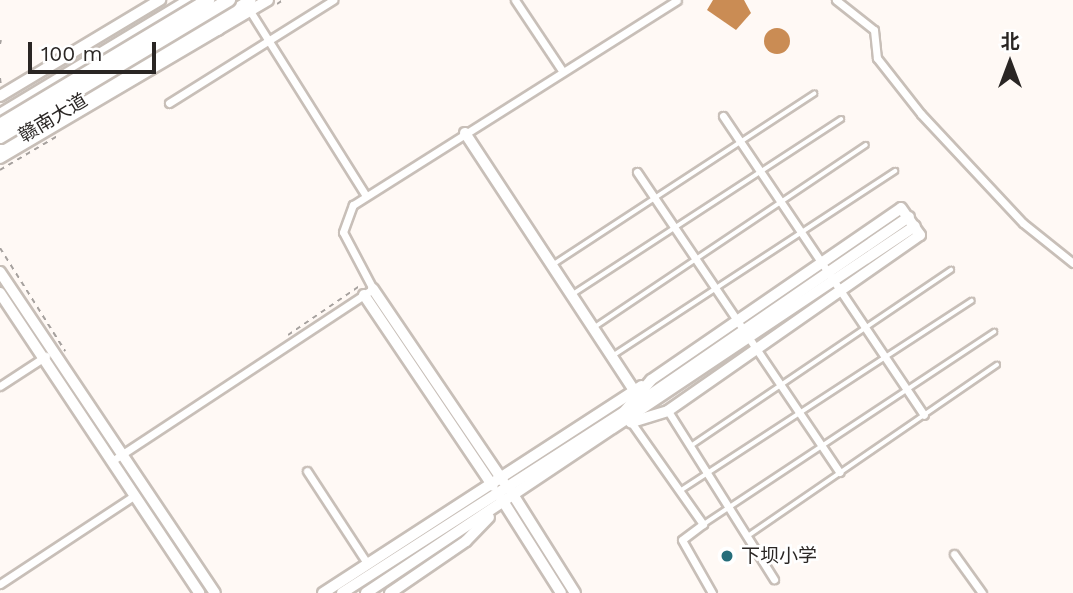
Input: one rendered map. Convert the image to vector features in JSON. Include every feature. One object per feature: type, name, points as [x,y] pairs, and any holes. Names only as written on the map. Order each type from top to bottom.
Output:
[{"type":"highway","points":[[0,125],[208,0]]},
{"type":"highway","points":[[0,137],[229,0]]},
{"type":"main road","name":"赣南大道","points":[[0,114],[189,0]]},
{"type":"main road","name":"赣南大道","points":[[0,154],[20,138],[249,4]]},
{"type":"main road","points":[[218,30],[249,4]]},
{"type":"street","points":[[0,96],[159,0]]},
{"type":"street","points":[[268,0],[249,4],[269,42],[366,196]]},
{"type":"street","points":[[169,103],[333,0]]},
{"type":"street","points":[[515,0],[561,69]]},
{"type":"street","points":[[561,593],[368,288],[342,232],[345,214],[366,196],[561,69],[677,0]]},
{"type":"street","points":[[836,0],[874,30],[877,58],[921,114],[1023,223],[1073,263]]},
{"type":"street","points":[[0,154],[218,30]]},
{"type":"street","points":[[723,116],[924,415]]},
{"type":"street","points":[[465,133],[638,396]]},
{"type":"street","points":[[637,172],[839,472]]},
{"type":"street","points":[[342,593],[624,412],[651,380],[820,261],[901,208],[913,224]]},
{"type":"street","points":[[366,593],[631,422],[827,271],[913,224]]},
{"type":"street","points":[[323,593],[499,475],[834,282],[913,224]]},
{"type":"street","points":[[631,422],[668,411],[841,291],[913,224]]},
{"type":"street","points":[[0,272],[48,355],[117,458],[215,593]]},
{"type":"street","points":[[117,458],[368,288]]},
{"type":"street","points":[[368,288],[507,486],[575,593]]},
{"type":"street","points":[[0,293],[48,355]]},
{"type":"street","points":[[0,386],[48,355]]},
{"type":"street","points":[[668,411],[774,579]]},
{"type":"street","points":[[631,422],[703,524],[682,540],[712,593]]},
{"type":"street","points":[[117,458],[135,495],[199,593]]},
{"type":"street","points":[[307,471],[367,563]]},
{"type":"street","points":[[0,584],[135,495]]},
{"type":"street","points":[[390,593],[466,541],[504,502]]},
{"type":"street","points":[[954,554],[982,593]]},
{"type":"lane","points":[[552,265],[814,94]]},
{"type":"lane","points":[[572,295],[841,119]]},
{"type":"lane","points":[[594,328],[866,145]]},
{"type":"lane","points":[[612,356],[895,171]]},
{"type":"lane","points":[[689,447],[951,270]]},
{"type":"lane","points":[[680,491],[971,301]]},
{"type":"lane","points":[[703,524],[994,332]]},
{"type":"lane","points":[[748,536],[997,365]]},
{"type":"path","points":[[0,78],[0,86]]},
{"type":"path","points":[[0,248],[66,352]]},
{"type":"path","points":[[276,343],[368,288]]},
{"type":"shaded area","points":[[713,0],[744,0],[751,13],[736,30],[707,10]]},
{"type":"shaded area","points":[[777,28],[786,32],[790,41],[786,50],[777,54],[768,50],[764,41],[768,32]]},
{"type":"place","name":"下坝小学","points":[[727,556]]}]
